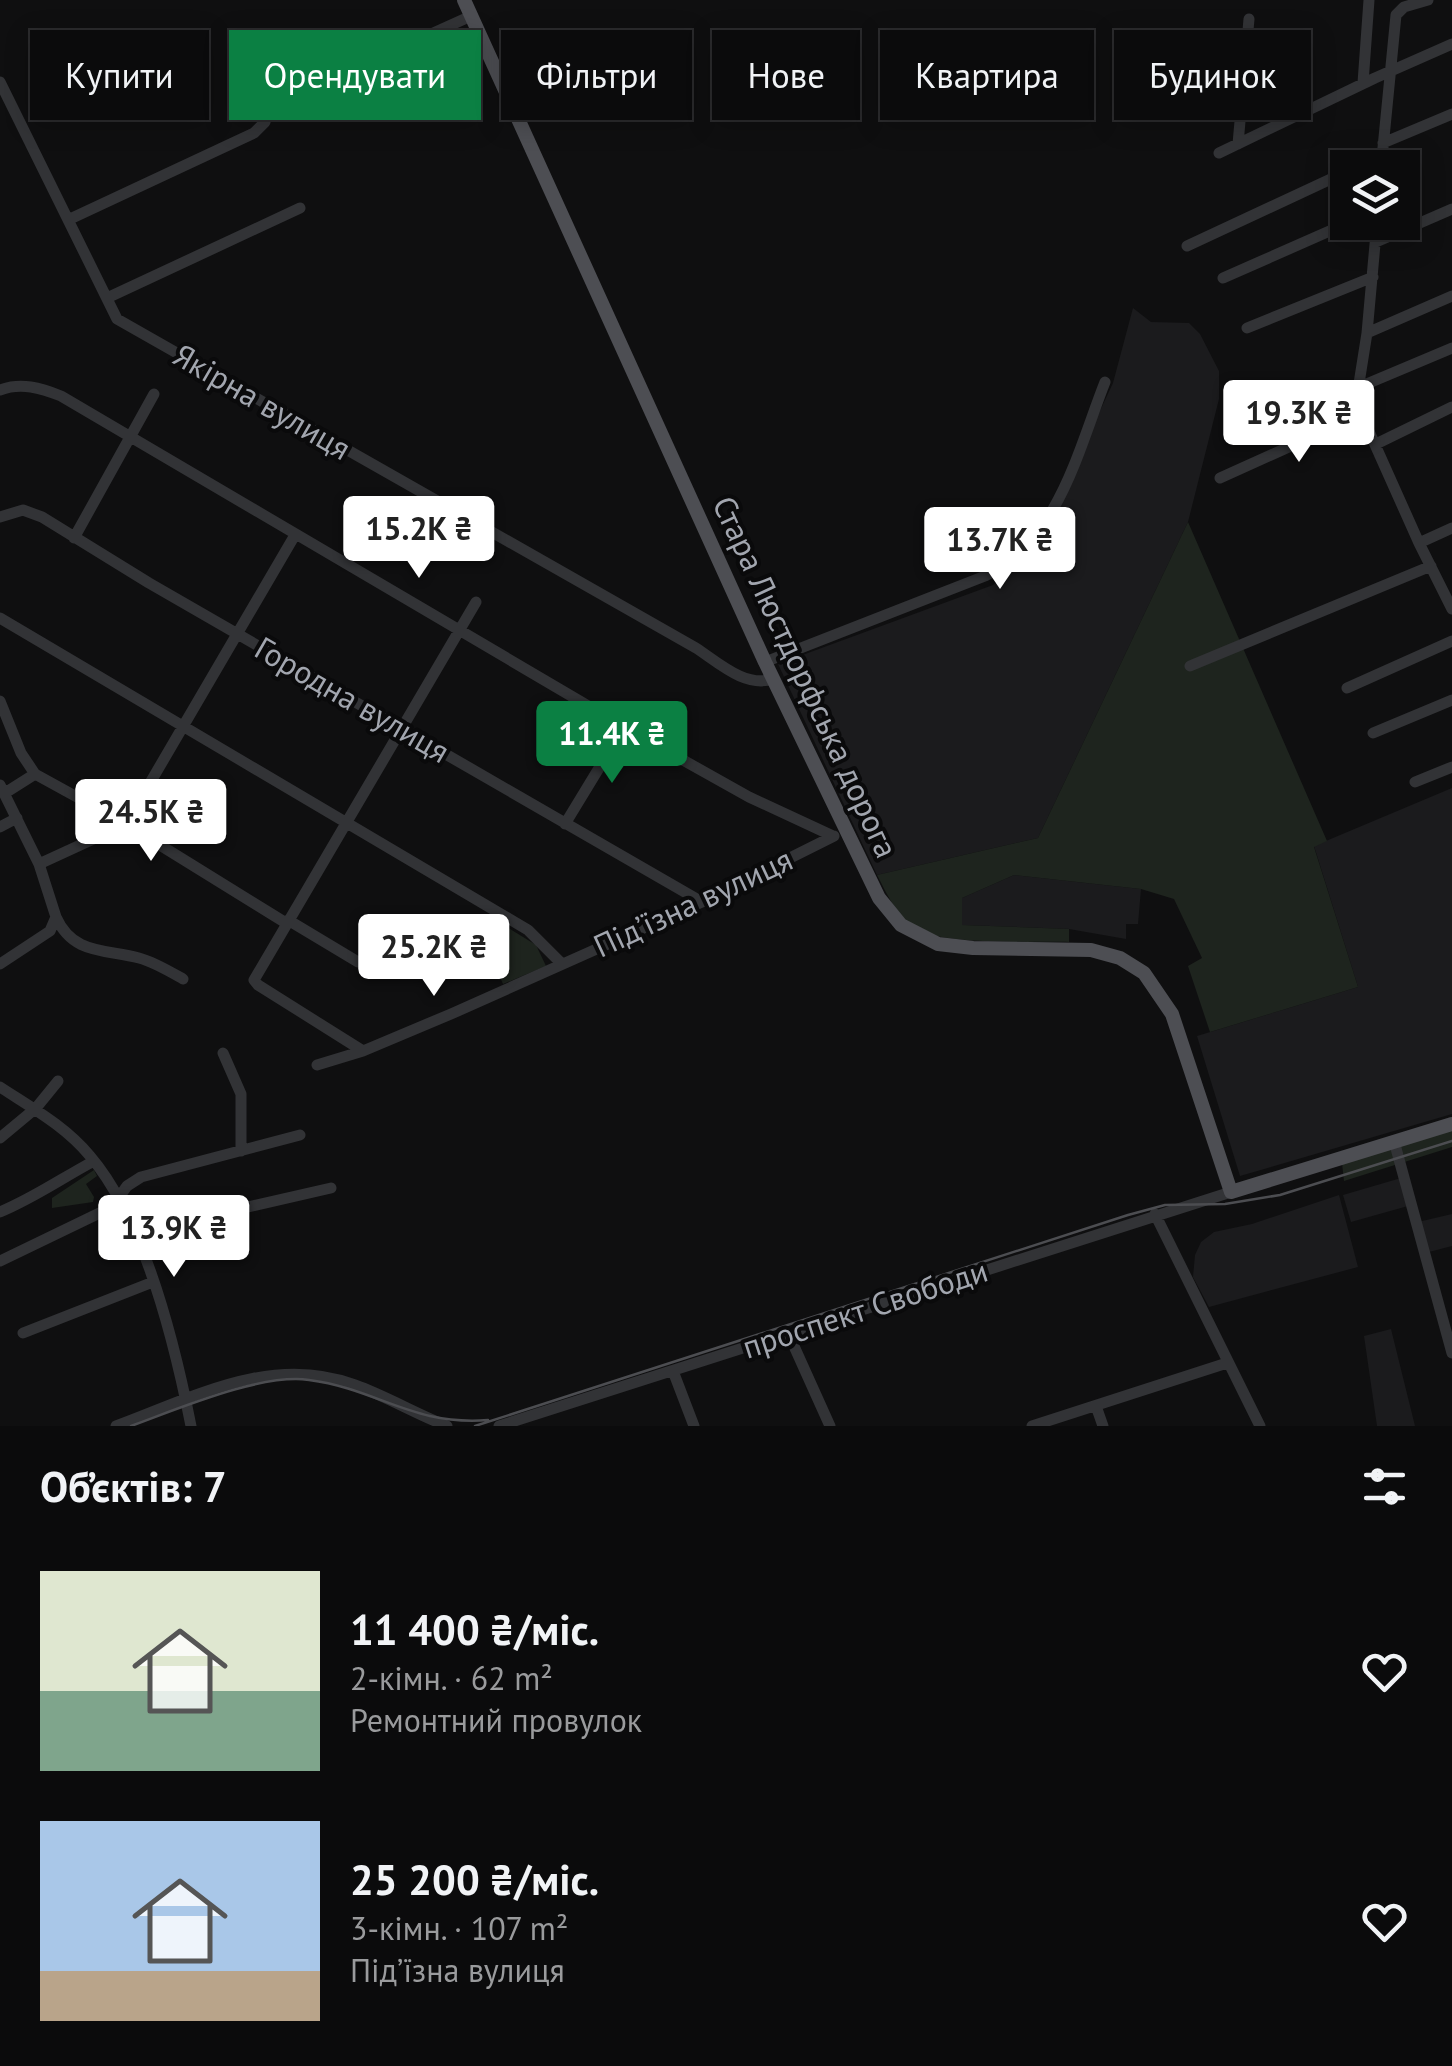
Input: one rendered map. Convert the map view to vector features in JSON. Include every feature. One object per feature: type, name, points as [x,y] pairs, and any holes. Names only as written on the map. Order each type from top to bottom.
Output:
[{"type":"main road","name":"Стара Люстдорфська дорога","points":[[464,0],[841,835],[885,908],[901,925],[926,941],[952,947],[1091,950],[1120,958],[1144,973],[1172,1014],[1231,1192]]},
{"type":"main road","points":[[1231,1192],[1452,1124]]},
{"type":"street","points":[[1363,83],[1369,0]]},
{"type":"street","points":[[1382,150],[1396,15],[1428,0]]},
{"type":"street","points":[[70,219],[254,133],[265,122],[268,112],[296,95],[471,16]]},
{"type":"street","points":[[1238,144],[1250,19]]},
{"type":"street","points":[[1219,154],[1452,44]]},
{"type":"street","points":[[0,82],[107,298],[300,208]]},
{"type":"street","points":[[1391,150],[1452,114]]},
{"type":"street","points":[[1187,246],[1330,179]]},
{"type":"street","points":[[1452,209],[1376,242],[1368,334],[1357,388],[1362,414],[1418,544],[1452,609]]},
{"type":"street","points":[[1223,278],[1330,231]]},
{"type":"street","points":[[1248,328],[1373,277]]},
{"type":"street","points":[[1368,334],[1452,296]]},
{"type":"street","name":"Якірна вулиця","points":[[107,298],[117,319],[748,681],[762,683],[773,679]]},
{"type":"street","points":[[1357,388],[1452,348]]},
{"type":"street","points":[[765,662],[985,576],[1016,558],[1052,512],[1104,382]]},
{"type":"street","points":[[0,390],[46,390],[131,436],[624,727],[750,797],[841,835]]},
{"type":"street","points":[[74,538],[154,394]]},
{"type":"street","points":[[1376,444],[1452,407]]},
{"type":"street","points":[[1220,478],[1362,414]]},
{"type":"street","name":"Городна вулиця","points":[[0,516],[29,512],[702,902]]},
{"type":"street","points":[[1418,544],[1452,528]]},
{"type":"street","points":[[38,864],[126,824],[295,535]]},
{"type":"street","points":[[1190,666],[1430,566]]},
{"type":"street","points":[[363,1052],[255,981],[476,602]]},
{"type":"street","points":[[0,618],[528,930],[562,964]]},
{"type":"street","points":[[1348,688],[1452,641]]},
{"type":"street","points":[[1373,734],[1452,700]]},
{"type":"street","points":[[0,701],[34,774],[358,962]]},
{"type":"street","points":[[565,824],[624,727]]},
{"type":"street","points":[[1416,782],[1452,767]]},
{"type":"street","points":[[34,774],[2,789],[38,864],[65,934],[85,948],[149,961],[183,979]]},
{"type":"street","points":[[0,828],[17,818]]},
{"type":"street","name":"Підʼїзна вулиця","points":[[317,1065],[363,1052],[702,902],[841,835]]},
{"type":"street","points":[[0,964],[50,931],[55,913]]},
{"type":"street","points":[[223,1054],[241,1094],[241,1151]]},
{"type":"street","points":[[0,1138],[36,1108],[58,1081]]},
{"type":"street","points":[[0,1086],[36,1108],[94,1161],[119,1199],[144,1254],[192,1426]]},
{"type":"street","points":[[0,1262],[112,1207],[127,1186],[141,1178],[300,1134]]},
{"type":"street","points":[[1394,1141],[1452,1353]]},
{"type":"street","points":[[0,1212],[31,1199],[94,1161]]},
{"type":"street","points":[[144,1254],[217,1214],[331,1188]]},
{"type":"street","name":"проспект Свободи","points":[[499,1426],[1231,1192]]},
{"type":"street","points":[[1155,1214],[1260,1426]]},
{"type":"street","points":[[23,1332],[153,1282]]},
{"type":"street","points":[[789,1334],[830,1426]]},
{"type":"street","points":[[1032,1426],[1228,1364]]},
{"type":"street","points":[[673,1371],[694,1426]]},
{"type":"street","points":[[116,1426],[266,1374],[312,1374],[358,1386],[447,1426]]},
{"type":"street","points":[[1096,1406],[1103,1426]]},
{"type":"shaded area","points":[[1133,308],[1151,322],[1189,323],[1200,334],[1219,371],[1219,399],[1188,522],[1038,838],[877,875],[778,664],[993,585],[1039,541],[1113,383]]},
{"type":"shaded area","points":[[1188,522],[1327,841],[1314,847],[1358,987],[1210,1032],[1188,966],[1202,958],[1174,899],[1141,889],[1014,875],[962,898],[962,925],[1069,929],[1069,942],[964,940],[913,927],[896,909],[877,875],[1038,838]]},
{"type":"shaded area","points":[[1452,788],[1452,1114],[1240,1176],[1197,1036],[1358,987],[1314,846]]},
{"type":"shaded area","points":[[1014,875],[1141,889],[1138,924],[1126,924],[1126,939],[1069,929],[962,925],[962,898]]},
{"type":"shaded area","points":[[505,926],[536,945],[546,966],[503,984],[482,937]]},
{"type":"shaded area","points":[[1452,1128],[1452,1147],[1344,1181],[1342,1163]]},
{"type":"shaded area","points":[[94,1170],[97,1176],[86,1184],[93,1202],[52,1208],[52,1198]]},
{"type":"shaded area","points":[[1401,1178],[1408,1206],[1351,1222],[1343,1195]]},
{"type":"shaded area","points":[[1339,1195],[1358,1267],[1209,1307],[1193,1277],[1201,1242],[1214,1232],[1252,1224]]},
{"type":"shaded area","points":[[1452,1214],[1452,1246],[1429,1252],[1418,1222]]},
{"type":"shaded area","points":[[1391,1329],[1415,1426],[1377,1426],[1364,1336]]},
{"type":"tram line","points":[[475,1426],[1128,1215],[1165,1205],[1225,1204],[1280,1195],[1452,1141]]},
{"type":"tram line","points":[[131,1426],[220,1394],[289,1379],[333,1385],[438,1418],[488,1420]]}]
